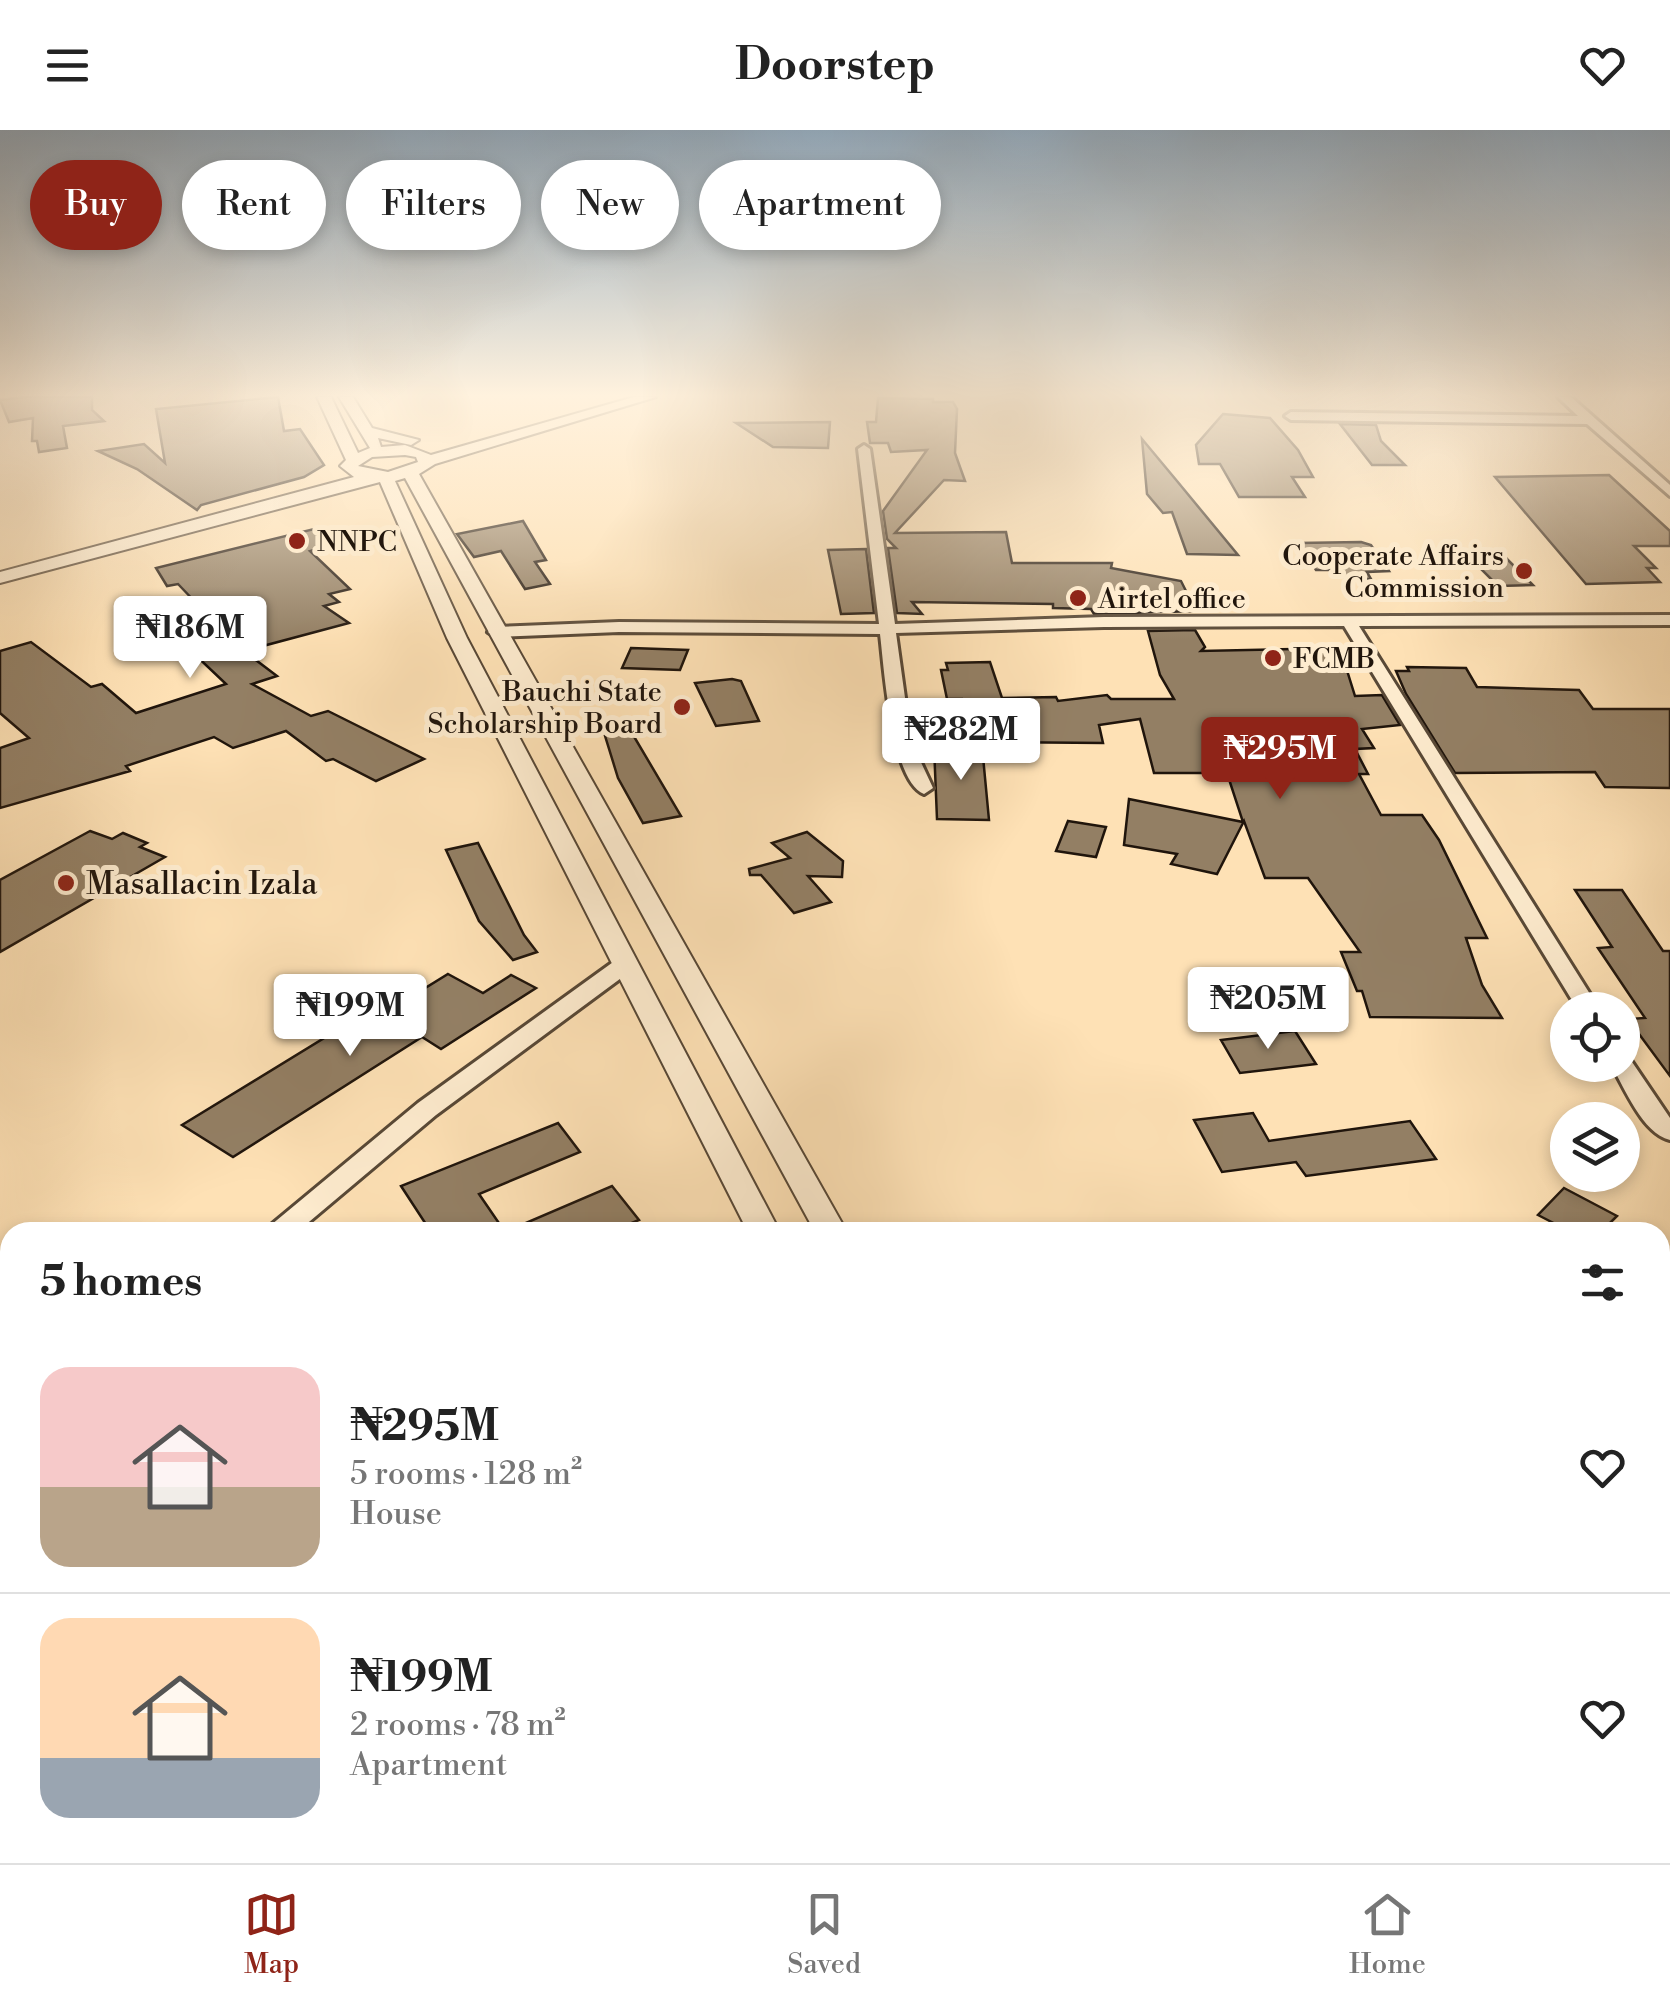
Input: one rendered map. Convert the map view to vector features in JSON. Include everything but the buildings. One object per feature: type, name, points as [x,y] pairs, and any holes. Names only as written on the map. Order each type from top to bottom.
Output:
[{"type":"street","points":[[0,570],[316,478]]},
{"type":"street","points":[[0,578],[365,478]]},
{"type":"street","points":[[402,478],[397,510],[624,965],[759,1222]]},
{"type":"street","points":[[409,478],[672,940],[826,1222]]},
{"type":"street","points":[[867,478],[884,629],[902,741],[924,788]]},
{"type":"street","points":[[306,493],[362,492],[397,510]]},
{"type":"street","points":[[496,632],[619,627],[884,629],[1348,620],[1670,620]]},
{"type":"street","points":[[1348,620],[1578,992]]},
{"type":"street","points":[[292,1222],[427,1109],[624,965]]},
{"type":"street","points":[[1633,1082],[1657,1120],[1670,1132]]},
{"type":"place","name":"NNPC","points":[[297,541]]},
{"type":"place","name":"Cooperate Affairs Commission","points":[[1524,571]]},
{"type":"place","name":"Airtel office","points":[[1078,598]]},
{"type":"place","name":"FCMB","points":[[1273,658]]},
{"type":"place","name":"Bauchi State Scholarship Board","points":[[682,707]]},
{"type":"place","name":"Masallacin Izala","points":[[66,883]]}]
